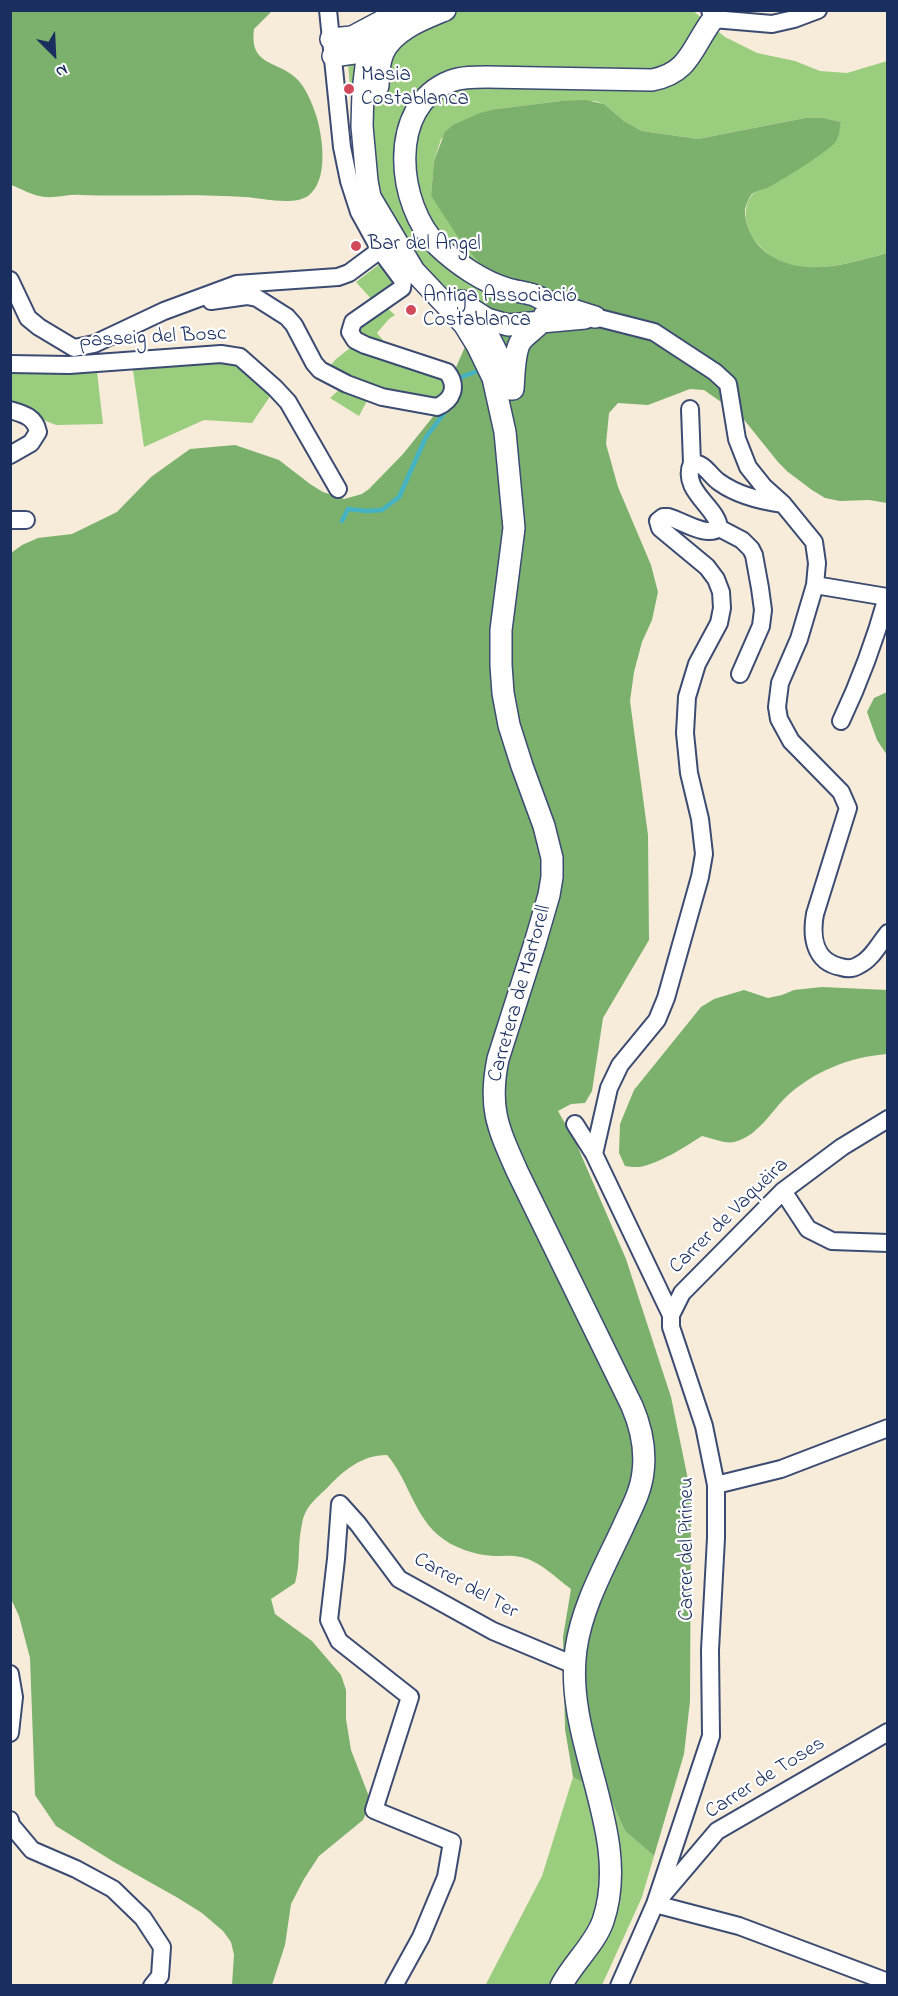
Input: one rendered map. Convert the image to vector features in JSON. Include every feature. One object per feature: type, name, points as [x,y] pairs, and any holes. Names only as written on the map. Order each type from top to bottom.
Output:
[{"type":"main road","name":"Carretera de Martorell","points":[[445,10],[419,22],[406,19],[383,28],[360,44],[364,156],[370,197],[414,271],[466,315],[493,378],[505,432],[514,528],[501,630],[502,679],[509,725],[549,842],[552,878],[535,943],[498,1059],[493,1106],[501,1133],[517,1171],[632,1406],[642,1434],[644,1458],[637,1497],[588,1602],[578,1637],[574,1665],[575,1698],[579,1726],[607,1834],[611,1882],[602,1922],[595,1938],[575,1962],[561,1986]]},
{"type":"main road","points":[[544,311],[533,294],[507,289],[483,279],[449,255],[428,234],[415,211],[406,174],[406,132],[412,118],[425,100],[440,87],[465,78],[652,80],[668,76],[683,66],[711,15]]},
{"type":"main road","points":[[376,101],[383,53],[406,19]]},
{"type":"main road","points":[[332,48],[360,44],[373,61],[382,218]]},
{"type":"main road","points":[[512,395],[520,342],[544,311]]},
{"type":"main road","points":[[466,315],[508,324],[544,311],[595,317]]},
{"type":"main road","points":[[466,315],[480,322],[504,369],[512,395],[518,428],[521,500],[514,528]]},
{"type":"main road","points":[[493,378],[491,353],[493,345],[508,324]]},
{"type":"main road","points":[[493,345],[520,342]]},
{"type":"main road","points":[[576,1986],[595,1938]]},
{"type":"street","points":[[179,305],[237,297],[257,298],[294,325],[320,370],[347,384],[382,397],[437,407],[445,403],[452,394],[453,386],[447,372],[365,345],[356,340],[350,332],[353,322],[399,292],[404,285],[380,250],[359,212],[349,181],[342,147],[328,10]]},
{"type":"street","points":[[711,15],[772,24],[818,10]]},
{"type":"street","points":[[10,280],[28,318],[74,348],[94,344],[179,305],[237,284],[338,277],[349,273],[380,250]]},
{"type":"street","points":[[595,317],[654,332],[715,372],[728,384],[737,439],[748,467],[764,487],[783,504],[814,542],[817,563],[814,585],[799,639],[780,682],[777,707],[779,719],[791,741],[841,792],[848,808],[815,914],[813,926],[816,950],[828,963],[851,969],[870,957],[888,933]]},
{"type":"street","points":[[69,365],[74,348]]},
{"type":"street","name":"passeig del Bosc","points":[[10,364],[69,365],[221,354],[240,357],[288,402],[338,489]]},
{"type":"street","points":[[690,409],[692,463],[690,477],[705,505],[719,522],[719,528]]},
{"type":"street","points":[[10,410],[25,414],[36,423],[38,432],[31,443],[10,455]]},
{"type":"street","points":[[692,463],[705,466],[719,482],[743,494],[766,502],[783,504]]},
{"type":"street","points":[[594,1154],[609,1088],[620,1065],[657,1020],[666,998],[700,877],[704,854],[700,819],[689,772],[685,733],[687,698],[697,664],[719,623],[722,608],[721,592],[716,579],[707,567],[660,528],[658,521],[663,517],[668,517],[707,532],[714,532],[719,528]]},
{"type":"street","points":[[719,528],[742,540],[751,549],[760,588],[763,610],[761,626],[740,674]]},
{"type":"street","points":[[814,585],[887,597],[859,684],[841,721]]},
{"type":"street","name":"Carrer de Vaquèira","points":[[671,1315],[682,1293],[783,1191],[843,1147],[888,1119]]},
{"type":"street","name":"Carrer del Pirineu","points":[[575,1124],[594,1154],[671,1315],[671,1327],[704,1426],[716,1485],[716,1538],[710,1650],[711,1736],[655,1904],[619,1986]]},
{"type":"street","points":[[783,1191],[808,1229],[832,1241],[888,1243]]},
{"type":"street","points":[[716,1485],[781,1469],[888,1428]]},
{"type":"street","name":"Carrer del Ter","points":[[394,1986],[421,1937],[446,1877],[452,1842],[374,1810],[410,1696],[339,1641],[329,1620],[340,1504],[399,1579],[494,1631],[574,1665]]},
{"type":"street","points":[[10,1674],[14,1697],[10,1733]]},
{"type":"street","name":"Carrer de Toses","points":[[655,1904],[717,1831],[888,1732]]},
{"type":"street","points":[[10,1820],[11,1825],[32,1850],[113,1889],[143,1918],[162,1947],[160,1976],[152,1986]]},
{"type":"street","points":[[655,1904],[739,1926],[888,1982]]},
{"type":"green space","points":[[692,10],[725,37],[757,53],[795,61],[820,71],[847,73],[887,61],[887,253],[841,265],[808,267],[792,265],[778,260],[765,251],[748,228],[746,212],[750,197],[759,190],[781,180],[837,140],[841,122],[824,118],[805,118],[698,139],[642,131],[624,121],[604,104],[595,101],[561,101],[496,109],[441,139],[434,161],[431,196],[467,248],[479,260],[487,275],[486,311],[468,340],[357,165],[347,53],[385,11]]},
{"type":"green space","points":[[10,11],[272,11],[254,29],[256,50],[260,57],[297,79],[311,101],[319,124],[322,146],[322,170],[315,189],[302,199],[277,201],[204,195],[45,197],[11,185]]},
{"type":"green space","points":[[586,100],[604,104],[624,121],[642,131],[698,139],[805,118],[824,118],[841,122],[837,140],[833,145],[769,187],[752,194],[745,209],[748,226],[761,248],[775,258],[790,264],[822,267],[855,262],[887,253],[887,503],[869,500],[840,501],[825,498],[812,490],[778,462],[741,416],[704,390],[690,389],[648,405],[618,403],[609,413],[606,444],[618,487],[651,565],[658,592],[652,620],[642,642],[634,672],[630,701],[648,835],[649,940],[603,1018],[592,1091],[585,1103],[571,1104],[558,1111],[576,1143],[626,1259],[671,1397],[691,1494],[690,1701],[684,1754],[654,1856],[625,1831],[610,1798],[573,1777],[565,1729],[563,1637],[571,1589],[528,1559],[479,1554],[450,1544],[438,1535],[422,1517],[387,1455],[369,1458],[354,1465],[340,1475],[308,1508],[303,1518],[295,1583],[271,1599],[275,1614],[312,1641],[341,1675],[346,1690],[346,1719],[351,1750],[368,1794],[369,1807],[363,1820],[319,1856],[304,1879],[291,1904],[285,1945],[272,1985],[232,1985],[234,1955],[231,1942],[223,1931],[202,1913],[56,1826],[35,1795],[30,1658],[19,1616],[11,1599],[11,553],[38,538],[72,534],[117,512],[151,477],[190,449],[235,445],[279,460],[323,492],[344,499],[362,494],[369,489],[403,454],[436,413],[468,340],[486,311],[487,275],[431,196],[434,161],[445,132],[453,125],[480,113],[496,109]]},
{"type":"green space","points":[[381,263],[398,285],[373,301],[356,282]]},
{"type":"green space","points":[[386,307],[395,315],[377,333],[387,345],[357,331],[360,324]]},
{"type":"green space","points":[[355,344],[440,373],[446,381],[440,401],[379,393],[328,368]]},
{"type":"green space","points":[[231,362],[273,392],[252,423],[204,420],[144,447],[133,370]]},
{"type":"green space","points":[[97,372],[103,424],[56,425],[11,407],[10,373]]},
{"type":"green space","points":[[341,388],[368,399],[359,416],[330,398]]},
{"type":"green space","points":[[887,692],[887,755],[877,740],[867,712],[874,698]]},
{"type":"green space","points":[[822,987],[887,990],[887,1054],[846,1062],[808,1080],[786,1097],[757,1129],[742,1139],[726,1142],[702,1136],[656,1162],[640,1167],[625,1166],[619,1153],[620,1124],[634,1090],[701,1007],[714,999],[744,990],[768,998],[794,990]]},
{"type":"green space","points":[[573,1777],[610,1798],[625,1831],[654,1856],[642,1897],[602,1985],[485,1986],[542,1876]]},
{"type":"waterway","points":[[459,382],[459,378],[475,372]]},
{"type":"waterway","points":[[342,521],[348,509],[382,510],[399,497],[426,437],[448,408]]},
{"type":"place","name":"Masia Costablanca","points":[[349,89]]},
{"type":"place","name":"Bar del Angel","points":[[356,246]]},
{"type":"place","name":"Antiga Associació Costablanca","points":[[411,310]]}]
